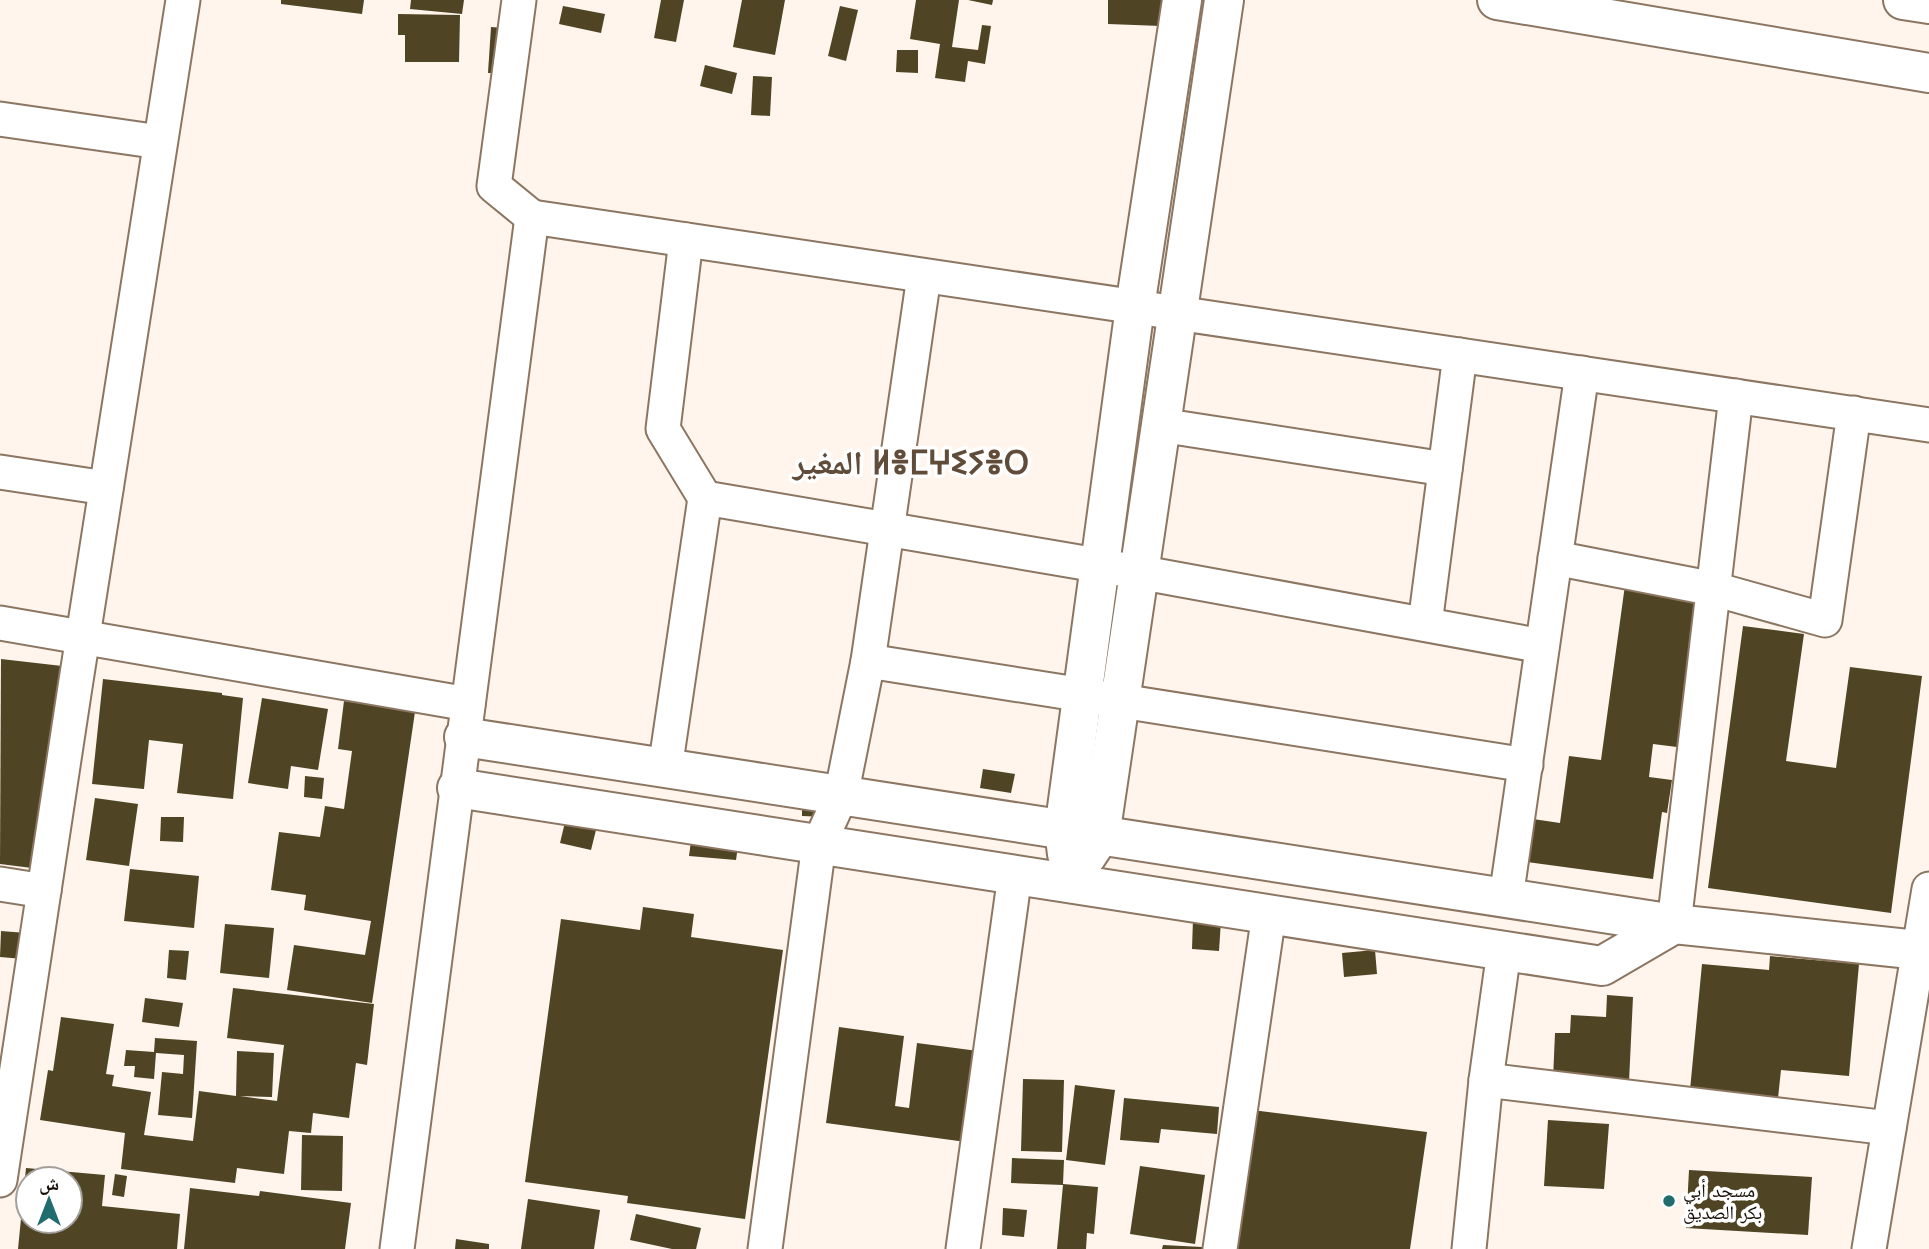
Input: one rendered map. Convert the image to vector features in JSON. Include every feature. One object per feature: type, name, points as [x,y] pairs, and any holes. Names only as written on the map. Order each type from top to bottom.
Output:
[{"type":"street","points":[[0,1180],[183,0]]},
{"type":"street","points":[[519,0],[494,186],[532,217],[1929,425]]},
{"type":"street","points":[[1101,698],[1100,565],[1135,307],[1182,0]]},
{"type":"street","points":[[1070,883],[1082,833],[1101,698],[1138,572],[1224,0]]},
{"type":"street","points":[[1497,0],[1929,73]]},
{"type":"street","points":[[1903,0],[1929,4]]},
{"type":"street","points":[[0,119],[160,142]]},
{"type":"street","points":[[397,1249],[532,217]]},
{"type":"street","points":[[665,769],[705,498],[663,429],[686,240]]},
{"type":"street","points":[[765,1249],[819,844],[841,796],[868,661],[924,275]]},
{"type":"street","points":[[1425,624],[1460,355]]},
{"type":"street","points":[[1506,898],[1582,373]]},
{"type":"street","points":[[1674,924],[1737,396]]},
{"type":"street","points":[[1555,558],[1714,589],[1825,620],[1854,414]]},
{"type":"street","points":[[1160,425],[1445,469]]},
{"type":"street","points":[[0,472],[106,488]]},
{"type":"street","points":[[705,498],[1100,565],[1542,646]]},
{"type":"street","points":[[0,623],[466,721],[665,769],[1674,924],[1924,950]]},
{"type":"street","points":[[868,661],[1526,765]]},
{"type":"street","points":[[457,788],[1602,966],[1674,924]]},
{"type":"street","points":[[963,1249],[1015,875]]},
{"type":"street","points":[[0,884],[44,891]]},
{"type":"street","points":[[1869,1249],[1889,1128],[1914,1067],[1929,889]]},
{"type":"street","points":[[1220,1249],[1269,914]]},
{"type":"street","points":[[1469,1249],[1486,1080],[1504,951]]},
{"type":"street","points":[[1486,1080],[1889,1128]]},
{"type":"building","points":[[281,0],[364,0],[362,14],[281,4]]},
{"type":"building","points":[[411,0],[464,0],[462,14],[410,9]]},
{"type":"building","points":[[661,0],[684,0],[676,42],[654,38]]},
{"type":"building","points":[[742,0],[785,0],[775,55],[733,47]]},
{"type":"building","points":[[916,0],[959,0],[952,47],[978,50],[982,25],[991,26],[985,64],[968,61],[965,82],[935,78],[940,44],[910,39]]},
{"type":"building","points":[[968,0],[993,0],[992,5]]},
{"type":"building","points":[[1108,0],[1162,0],[1161,26],[1108,24]]},
{"type":"building","points":[[563,6],[605,14],[601,33],[559,24]]},
{"type":"building","points":[[840,6],[858,10],[846,61],[828,56]]},
{"type":"building","points":[[398,14],[460,15],[459,62],[405,62],[405,35],[398,35]]},
{"type":"building","points":[[491,27],[518,29],[515,74],[488,73]]},
{"type":"building","points":[[897,50],[918,50],[918,73],[896,72]]},
{"type":"building","points":[[705,65],[737,73],[732,94],[700,86]]},
{"type":"building","points":[[753,76],[772,77],[770,116],[751,115]]},
{"type":"building","points":[[1625,585],[1698,594],[1677,747],[1653,744],[1649,777],[1672,780],[1667,813],[1662,812],[1653,879],[1527,862],[1533,819],[1560,823],[1569,756],[1601,760]]},
{"type":"building","points":[[1743,626],[1804,634],[1786,761],[1836,768],[1850,667],[1922,676],[1891,913],[1708,888]]},
{"type":"building","points":[[1,659],[62,666],[40,869],[0,864]]},
{"type":"building","points":[[103,679],[222,693],[243,698],[233,799],[177,793],[183,744],[149,740],[144,789],[92,784]]},
{"type":"building","points":[[262,698],[328,709],[318,770],[291,766],[288,789],[248,783]]},
{"type":"building","points":[[344,701],[415,712],[372,1003],[287,990],[294,945],[365,955],[371,921],[304,910],[306,895],[271,890],[279,832],[320,837],[325,806],[344,809],[352,751],[338,749]]},
{"type":"building","points":[[983,769],[1015,774],[1011,793],[980,788]]},
{"type":"building","points":[[305,776],[324,778],[322,799],[304,797]]},
{"type":"building","points":[[95,798],[138,804],[129,866],[86,860]]},
{"type":"building","points":[[802,802],[828,817],[802,816]]},
{"type":"building","points":[[161,817],[184,817],[183,842],[160,841]]},
{"type":"building","points":[[566,818],[597,826],[591,850],[560,843]]},
{"type":"building","points":[[691,841],[738,846],[736,860],[689,856]]},
{"type":"building","points":[[130,869],[199,876],[194,928],[124,921]]},
{"type":"building","points":[[643,907],[694,914],[691,937],[783,950],[745,1219],[627,1203],[628,1196],[525,1182],[561,919],[640,930]]},
{"type":"building","points":[[1193,919],[1221,921],[1219,951],[1192,949]]},
{"type":"building","points":[[225,924],[274,928],[269,978],[220,973]]},
{"type":"building","points":[[1,931],[26,933],[23,959],[0,957]]},
{"type":"building","points":[[169,950],[189,951],[186,980],[167,978]]},
{"type":"building","points":[[1375,950],[1377,974],[1344,977],[1342,953]]},
{"type":"building","points":[[1770,956],[1859,964],[1849,1076],[1781,1070],[1778,1098],[1690,1090],[1702,964],[1769,970]]},
{"type":"building","points":[[233,988],[374,1004],[367,1065],[356,1063],[349,1118],[313,1113],[311,1133],[289,1131],[284,1174],[237,1168],[235,1183],[121,1169],[125,1133],[40,1120],[48,1070],[53,1071],[61,1017],[114,1024],[106,1074],[114,1075],[112,1086],[151,1092],[144,1135],[193,1141],[199,1091],[236,1096],[237,1051],[274,1053],[272,1097],[240,1096],[277,1101],[284,1045],[227,1038]]},
{"type":"building","points":[[1607,995],[1633,997],[1629,1082],[1553,1079],[1555,1033],[1570,1033],[1571,1015],[1606,1017]]},
{"type":"building","points":[[145,998],[183,1003],[179,1027],[142,1022]]},
{"type":"building","points":[[839,1027],[904,1036],[895,1106],[909,1108],[917,1043],[978,1051],[966,1142],[826,1123]]},
{"type":"building","points":[[155,1038],[197,1041],[192,1118],[158,1115],[162,1072],[183,1074],[184,1055],[156,1053],[154,1079],[134,1077],[135,1066],[124,1066],[126,1050],[154,1052]]},
{"type":"building","points":[[1023,1079],[1064,1080],[1062,1152],[1021,1151]]},
{"type":"building","points":[[1075,1085],[1115,1090],[1105,1165],[1066,1160]]},
{"type":"building","points":[[1124,1098],[1219,1107],[1217,1134],[1161,1129],[1159,1143],[1120,1140]]},
{"type":"building","points":[[1252,1110],[1427,1132],[1410,1249],[1232,1249]]},
{"type":"building","points":[[1548,1120],[1609,1124],[1604,1189],[1544,1186]]},
{"type":"building","points":[[302,1135],[343,1136],[342,1191],[301,1190]]},
{"type":"building","points":[[1012,1158],[1064,1160],[1063,1184],[1098,1187],[1094,1234],[1087,1233],[1086,1249],[1057,1249],[1063,1185],[1011,1183]]},
{"type":"building","points":[[1140,1166],[1205,1175],[1195,1244],[1130,1234]]},
{"type":"building","points":[[1689,1170],[1812,1177],[1808,1235],[1686,1228]]},
{"type":"building","points":[[84,1173],[105,1175],[102,1206],[180,1214],[177,1249],[18,1249],[19,1235],[84,1235]]},
{"type":"building","points":[[115,1174],[127,1176],[124,1197],[112,1195]]},
{"type":"building","points":[[190,1188],[259,1196],[260,1191],[351,1203],[345,1249],[184,1249]]},
{"type":"building","points":[[528,1199],[600,1210],[594,1249],[521,1249]]},
{"type":"building","points":[[1003,1208],[1027,1210],[1024,1237],[1002,1235]]},
{"type":"building","points":[[636,1214],[701,1228],[696,1249],[672,1249],[630,1240]]},
{"type":"building","points":[[456,1239],[489,1244],[489,1249],[455,1249]]},
{"type":"building","points":[[1163,1245],[1202,1247],[1202,1249],[1162,1249]]},
{"type":"place","name":"مسجد أبي بكر الصديق","points":[[1669,1201]]},
{"type":"district","name":"المغير ⵍⴻⵎⵖⵉⵢⴻⵔ","points":[[911,462]]}]
